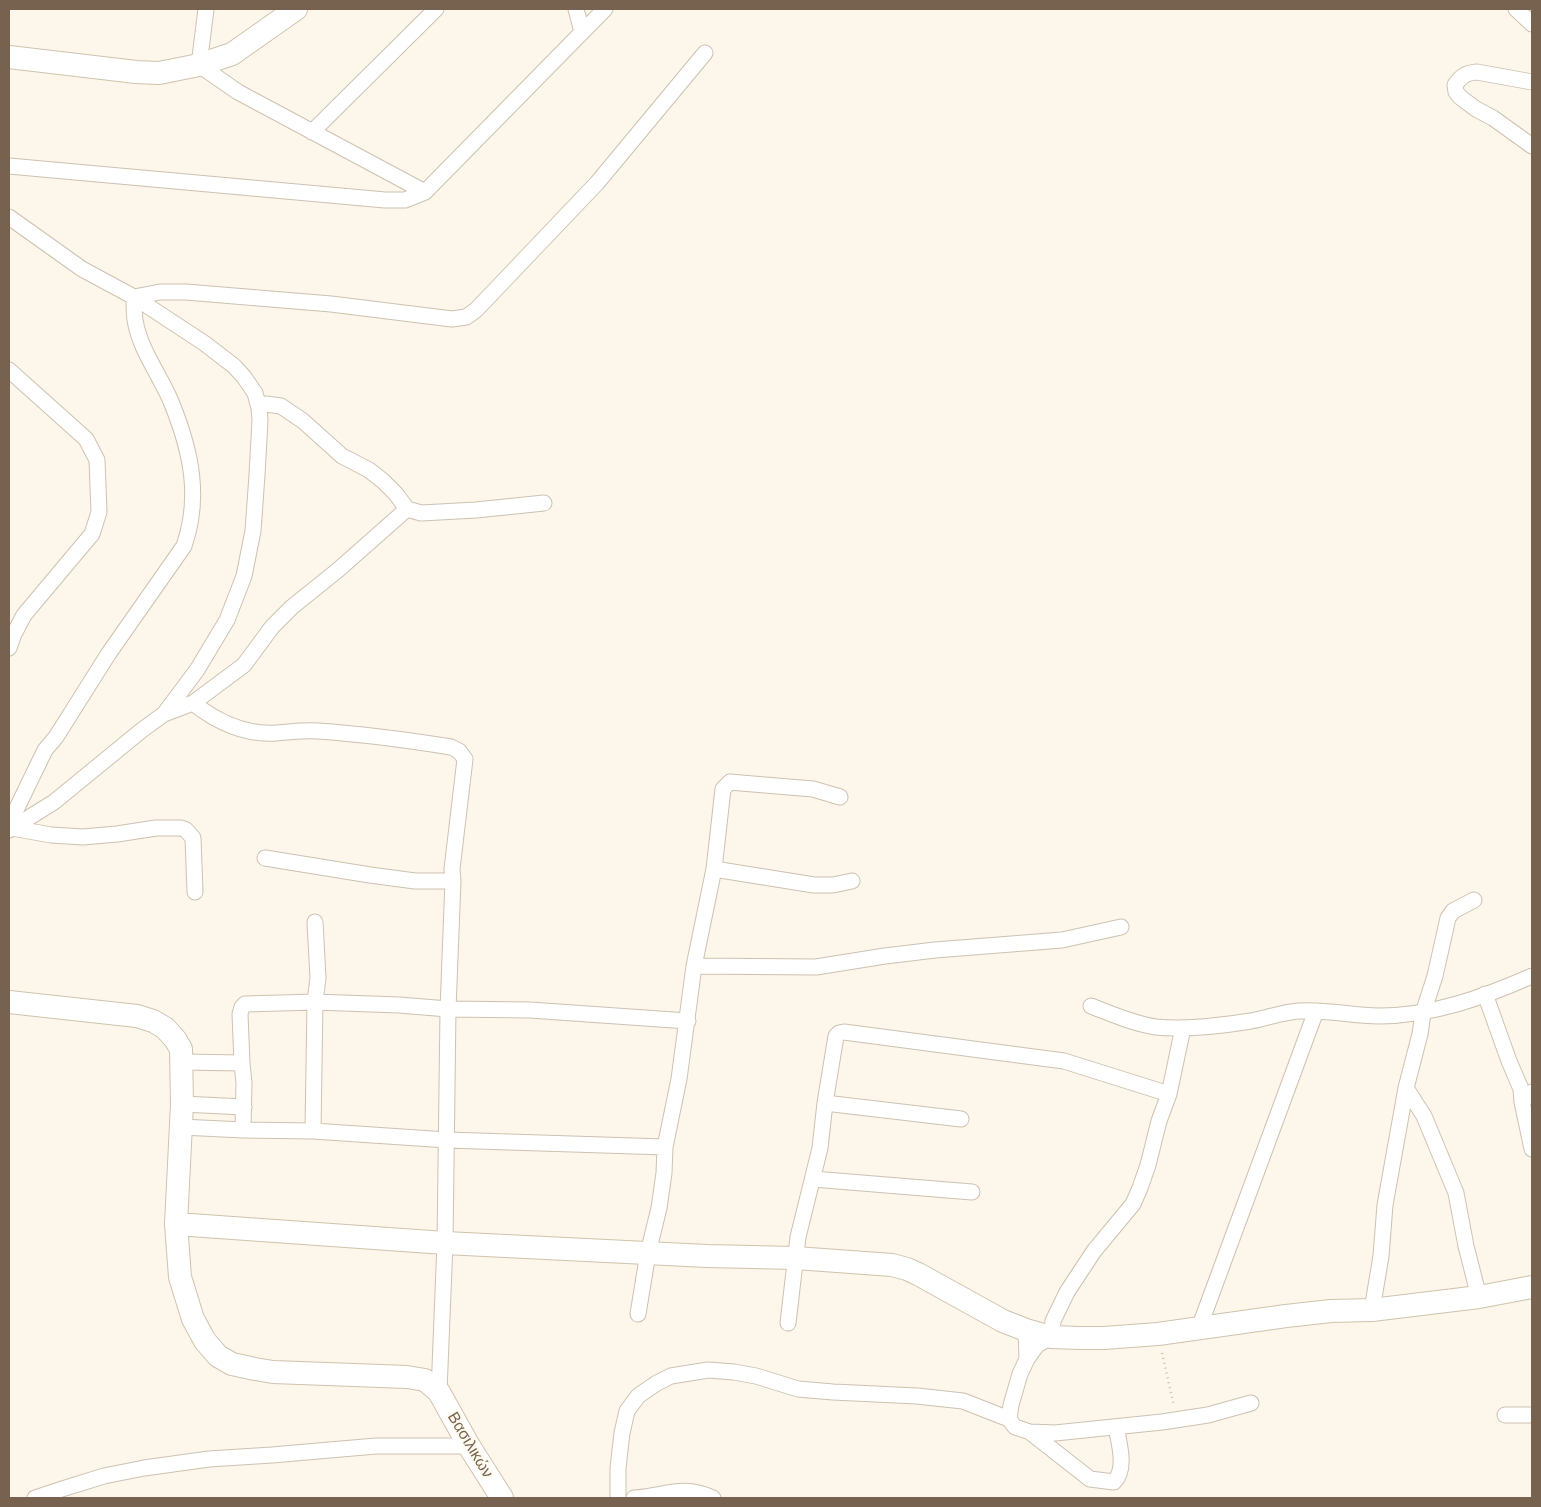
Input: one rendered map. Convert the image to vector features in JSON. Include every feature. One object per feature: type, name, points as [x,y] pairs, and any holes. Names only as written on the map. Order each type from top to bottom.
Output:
[{"type":"street","points":[[199,65],[206,9]]},
{"type":"street","points":[[9,57],[159,73],[199,65],[232,54],[296,9]]},
{"type":"street","points":[[312,132],[436,9]]},
{"type":"street","points":[[576,9],[582,32]]},
{"type":"street","points":[[9,166],[385,200],[405,200],[425,192],[605,9]]},
{"type":"street","points":[[1516,9],[1532,24]]},
{"type":"street","points":[[134,297],[160,292],[186,292],[332,304],[452,319],[466,317],[476,310],[597,183],[705,53]]},
{"type":"street","points":[[199,65],[238,92],[425,192]]},
{"type":"street","points":[[1532,82],[1476,72],[1461,76],[1455,85],[1456,92],[1460,97],[1532,146]]},
{"type":"street","points":[[9,217],[82,269],[134,297],[204,343],[234,366],[244,377],[255,393],[259,408],[253,531],[244,576],[227,620],[197,670],[164,714],[54,802],[10,829]]},
{"type":"street","points":[[10,829],[14,814],[45,750],[56,737],[114,644],[184,546],[189,531],[194,498],[188,453],[172,404],[141,341],[135,320],[134,297]]},
{"type":"street","points":[[9,370],[86,440],[96,460],[99,512],[92,534],[24,615],[9,648]]},
{"type":"street","points":[[259,408],[266,404],[281,406],[303,421],[342,456],[369,470],[383,481],[396,494],[406,509],[420,513],[476,510],[544,503]]},
{"type":"street","points":[[164,714],[193,703],[244,665],[272,627],[292,607],[338,570],[406,509]]},
{"type":"street","points":[[193,703],[219,721],[239,730],[274,733],[316,731],[394,738],[451,747],[459,751],[466,760],[452,869],[445,1243],[439,1392]]},
{"type":"street","points":[[638,1314],[648,1253],[659,1208],[664,1173],[665,1147],[679,1079],[694,966],[714,868],[723,789],[730,782],[813,789],[840,797]]},
{"type":"street","points":[[10,829],[82,837],[156,828],[181,828],[186,830],[193,838],[195,892]]},
{"type":"street","points":[[265,858],[415,881],[453,881]]},
{"type":"street","points":[[714,868],[814,884],[833,885],[852,881]]},
{"type":"street","points":[[1372,1310],[1381,1256],[1385,1206],[1406,1088],[1420,1034],[1423,1013],[1435,976],[1448,918],[1453,911],[1474,900]]},
{"type":"street","points":[[313,1131],[315,1002],[318,978],[315,922]]},
{"type":"street","points":[[694,966],[816,967],[935,950],[1062,940],[1121,927]]},
{"type":"street","points":[[1092,1006],[1112,1015],[1155,1026],[1183,1028],[1252,1021],[1299,1011],[1379,1016],[1423,1013],[1466,1001],[1532,976]]},
{"type":"street","points":[[1485,994],[1509,1061],[1521,1089],[1527,1097],[1532,1149]]},
{"type":"street","points":[[9,1002],[137,1016],[153,1021],[165,1028],[181,1049],[182,1104],[176,1224],[180,1277],[193,1319],[205,1341],[218,1356],[232,1364],[273,1372],[416,1378],[425,1380],[439,1392]]},
{"type":"street","points":[[243,1130],[244,1107],[240,1014],[245,1004],[315,1002],[448,1009],[530,1010],[688,1021]]},
{"type":"street","points":[[1199,1328],[1316,1011]]},
{"type":"street","points":[[1051,1337],[1053,1321],[1067,1292],[1094,1251],[1133,1204],[1146,1172],[1159,1121],[1169,1094],[1183,1028]]},
{"type":"street","points":[[788,1323],[798,1237],[820,1148],[836,1036],[839,1033],[844,1032],[1064,1062],[1169,1094]]},
{"type":"street","points":[[182,1062],[242,1063]]},
{"type":"street","points":[[1406,1088],[1424,1116],[1456,1193],[1479,1297]]},
{"type":"street","points":[[825,1103],[961,1119]]},
{"type":"street","points":[[182,1104],[244,1107]]},
{"type":"street","points":[[181,1127],[313,1131],[447,1140],[665,1147]]},
{"type":"street","points":[[813,1179],[972,1192]]},
{"type":"street","points":[[176,1224],[445,1243],[796,1258],[892,1265],[918,1274],[1003,1321],[1051,1337],[1104,1338],[1158,1334],[1286,1316],[1372,1310],[1479,1297],[1532,1287]]},
{"type":"street","points":[[1026,1330],[1027,1358]]},
{"type":"street","points":[[1009,1419],[1011,1404],[1027,1358],[1037,1345],[1051,1337]]},
{"type":"street","points":[[618,1498],[618,1468],[622,1433],[627,1411],[638,1396],[657,1383],[671,1376],[708,1370],[756,1376],[798,1389],[917,1396],[963,1401],[1009,1419],[1015,1427],[1030,1432],[1055,1433],[1162,1422],[1208,1415],[1251,1402]]},
{"type":"street","name":"Βασιλικών","points":[[439,1392],[469,1446],[502,1498]]},
{"type":"street","points":[[1505,1415],[1532,1415]]},
{"type":"street","points":[[1030,1432],[1090,1480],[1114,1482],[1118,1477],[1121,1464],[1116,1427]]},
{"type":"street","points":[[35,1498],[104,1476],[144,1468],[209,1459],[376,1446],[469,1446]]},
{"type":"street","points":[[634,1498],[677,1491],[692,1491],[713,1498]]},
{"type":"path","points":[[1158,1334],[1174,1408]]}]
